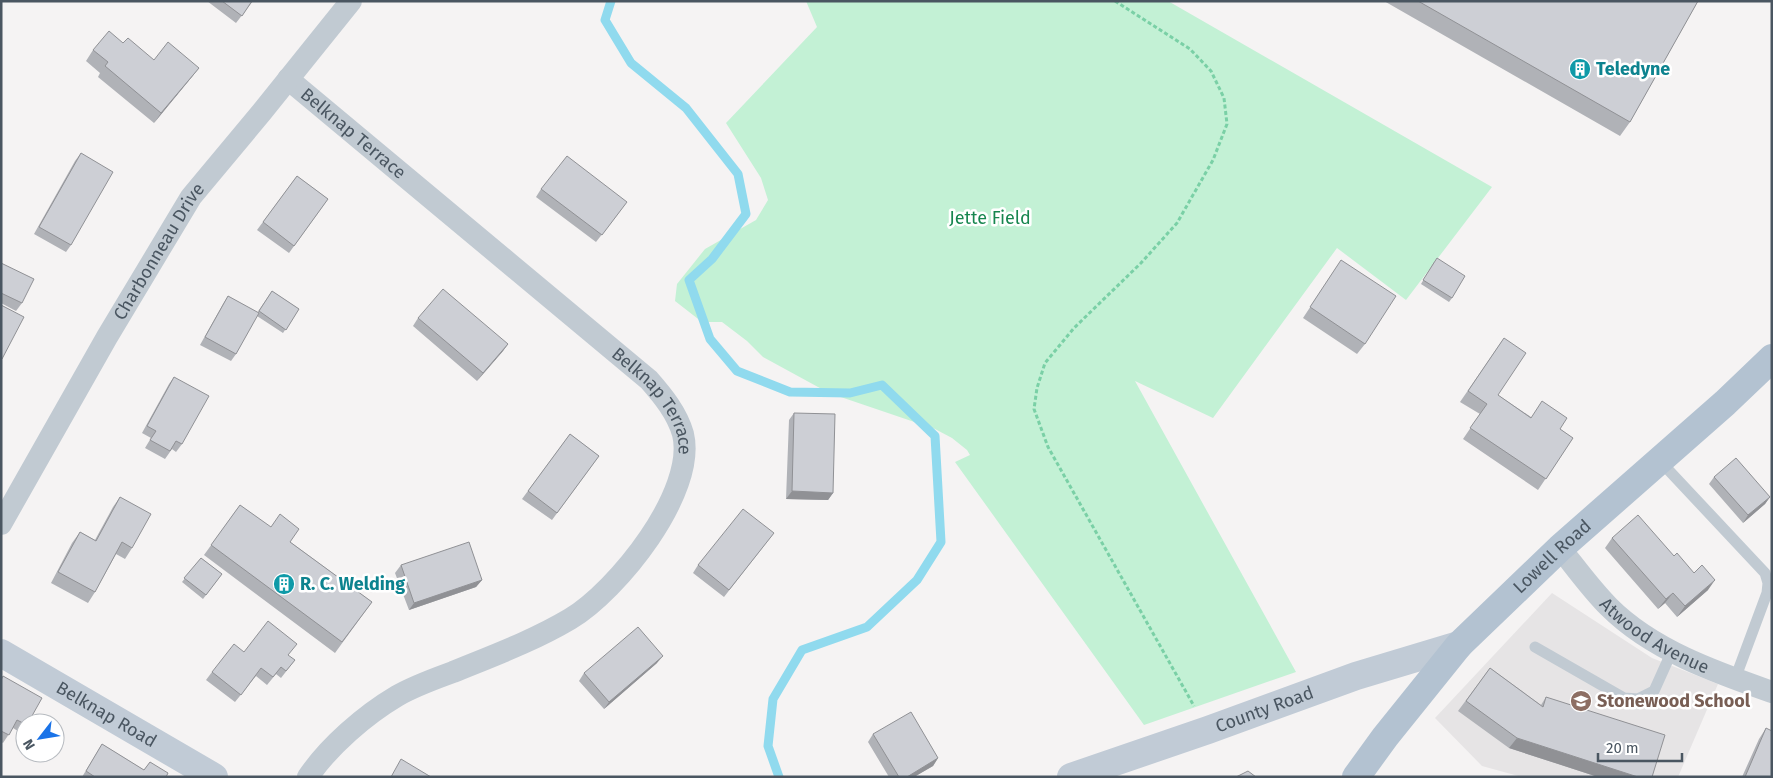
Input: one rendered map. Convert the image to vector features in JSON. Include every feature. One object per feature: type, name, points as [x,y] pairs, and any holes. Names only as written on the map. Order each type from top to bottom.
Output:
[{"type":"main road","name":"Lowell Road","points":[[1356,777],[1385,737],[1460,645],[1560,548],[1725,403],[1772,358]]},
{"type":"street","name":"Charbonneau Drive","points":[[1,524],[107,337],[191,197],[350,1]]},
{"type":"street","name":"Belknap Terrace","points":[[288,79],[649,380],[670,405],[683,434],[684,466],[673,496],[658,524],[640,551],[619,576],[596,598],[571,618],[521,644],[398,696],[357,725],[336,745],[308,777]]},
{"type":"street","name":"Atwood Avenue","points":[[1560,548],[1609,607],[1634,628],[1672,651],[1735,679],[1772,692]]},
{"type":"street","name":"County Road","points":[[1071,777],[1356,676],[1460,645]]},
{"type":"street","name":"Belknap Road","points":[[1,653],[214,777]]},
{"type":"lane","points":[[1660,461],[1765,573],[1768,583],[1767,593],[1735,679]]},
{"type":"lane","points":[[1535,647],[1624,698],[1638,699],[1654,691],[1672,651]]},
{"type":"path","points":[[1115,1],[1190,49],[1211,71],[1224,98],[1227,124],[1213,160],[1177,223],[1141,262],[1074,328],[1045,363],[1036,388],[1034,409],[1048,448],[1208,730]]},
{"type":"shaded area","name":"Stonewood School","points":[[1552,593],[1652,658],[1718,684],[1678,777],[1522,777],[1482,766],[1435,718]]},
{"type":"green space","name":"Jette Field","points":[[806,1],[1168,1],[1492,187],[1406,300],[1337,248],[1213,418],[1135,381],[1296,672],[1144,725],[955,462],[970,455],[967,450],[952,438],[935,429],[829,393],[763,357],[747,341],[722,322],[702,322],[675,301],[677,284],[705,249],[756,220],[768,200],[761,178],[726,123],[817,27]]},
{"type":"building","points":[[222,1],[252,1],[242,16]]},
{"type":"building","name":"Teledyne","points":[[1418,1],[1698,1],[1630,122]]},
{"type":"building","points":[[109,31],[123,43],[128,38],[154,60],[168,42],[199,68],[161,113],[105,66],[108,62],[93,50]]},
{"type":"building","points":[[81,153],[113,172],[71,245],[39,227]]},
{"type":"building","points":[[567,156],[627,202],[602,235],[541,189]]},
{"type":"building","points":[[297,176],[328,199],[294,246],[263,222]]},
{"type":"building","points":[[1437,258],[1465,276],[1452,298],[1423,280]]},
{"type":"building","points":[[1341,260],[1396,296],[1365,344],[1310,307]]},
{"type":"building","points":[[1,263],[34,279],[22,303],[1,293]]},
{"type":"building","points":[[443,289],[508,344],[483,373],[418,318]]},
{"type":"building","points":[[272,291],[299,309],[286,330],[259,311]]},
{"type":"building","points":[[228,296],[259,313],[236,354],[205,337]]},
{"type":"building","points":[[1,305],[24,317],[2,359],[1,358]]},
{"type":"building","points":[[1504,338],[1526,353],[1498,395],[1531,418],[1542,401],[1567,418],[1560,429],[1573,438],[1546,479],[1470,428],[1487,404],[1468,391]]},
{"type":"building","points":[[174,377],[209,396],[182,444],[176,441],[170,451],[150,440],[156,431],[147,426]]},
{"type":"building","points":[[794,413],[835,414],[833,493],[792,491]]},
{"type":"building","points":[[570,434],[599,456],[557,513],[528,491]]},
{"type":"building","points":[[1736,458],[1770,497],[1748,515],[1714,477]]},
{"type":"building","points":[[120,497],[151,514],[132,548],[122,542],[95,592],[58,572],[80,532],[96,541]]},
{"type":"building","name":"R. C. Welding","points":[[240,505],[271,527],[280,514],[299,529],[290,542],[372,602],[342,642],[211,545]]},
{"type":"building","points":[[743,509],[774,533],[729,590],[698,565]]},
{"type":"building","points":[[1638,515],[1674,556],[1677,553],[1694,573],[1702,565],[1715,580],[1685,606],[1673,593],[1666,599],[1612,538]]},
{"type":"building","points":[[469,542],[482,580],[414,603],[401,565]]},
{"type":"building","points":[[201,558],[222,574],[206,595],[184,578]]},
{"type":"building","points":[[268,621],[297,644],[288,655],[295,660],[286,671],[281,667],[273,677],[261,668],[241,695],[212,672],[234,644],[244,652]]},
{"type":"building","points":[[638,627],[663,656],[609,702],[584,673]]},
{"type":"building","points":[[1490,668],[1543,707],[1546,697],[1665,735],[1652,777],[1638,777],[1517,738],[1466,701]]},
{"type":"building","points":[[3,676],[42,698],[34,713],[15,713],[15,724],[9,735],[1,731],[1,680]]},
{"type":"building","points":[[911,712],[938,758],[907,777],[899,777],[873,734]]},
{"type":"building","points":[[1766,728],[1772,731],[1772,777],[1745,777]]},
{"type":"building","points":[[102,744],[144,770],[150,762],[168,773],[166,777],[95,777],[86,771]]},
{"type":"building","points":[[401,759],[431,777],[391,777]]},
{"type":"building","points":[[1248,771],[1256,777],[1236,777]]},
{"type":"waterway","points":[[611,1],[605,20],[631,63],[686,108],[738,174],[746,214],[712,259],[689,280],[710,339],[737,371],[790,392],[850,393],[882,385],[935,436],[941,542],[917,580],[867,627],[802,650],[773,699],[768,746],[779,777]]},
{"type":"place","name":"Teledyne","points":[[1580,69]]},
{"type":"place","name":"R. C. Welding","points":[[284,584]]},
{"type":"place","name":"Stonewood School","points":[[1581,701]]}]
